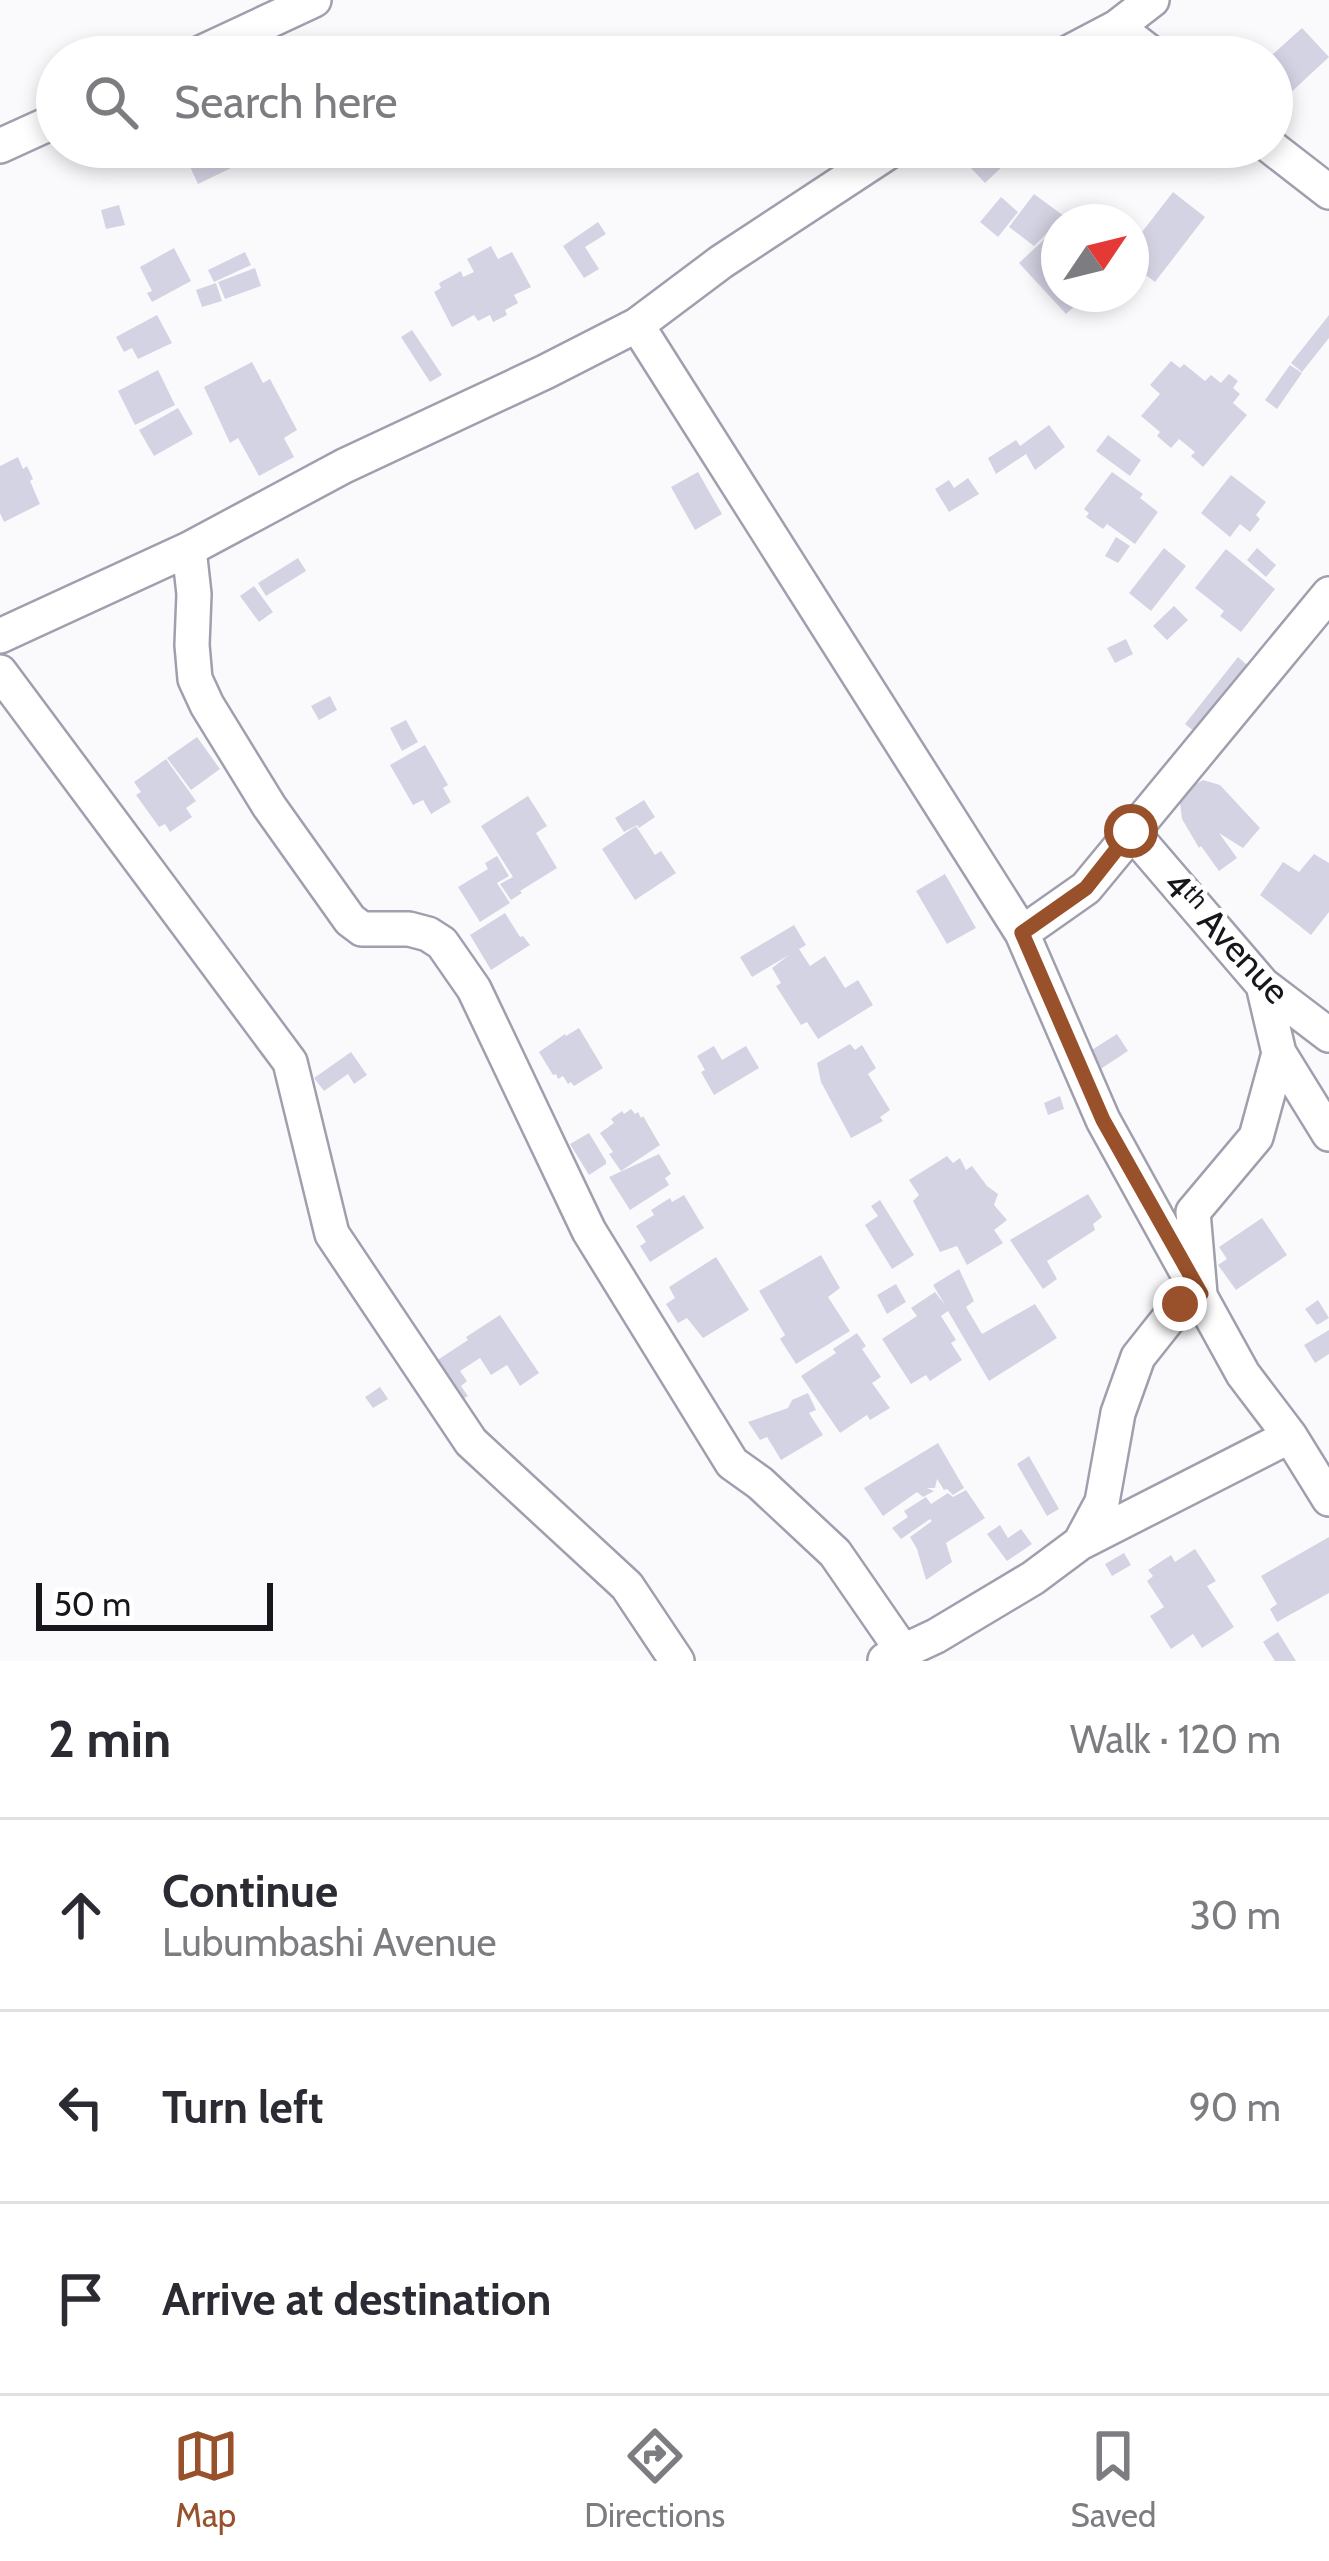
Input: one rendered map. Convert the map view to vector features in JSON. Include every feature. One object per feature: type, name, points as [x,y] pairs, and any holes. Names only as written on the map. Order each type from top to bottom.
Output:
[{"type":"street","points":[[237,36],[314,0]]},
{"type":"street","points":[[1100,36],[1152,0]]},
{"type":"street","points":[[1117,27],[1129,36]]},
{"type":"street","points":[[0,146],[36,130]]},
{"type":"street","points":[[1293,164],[1329,192]]},
{"type":"street","points":[[0,636],[189,549],[344,466],[638,325],[721,262],[864,168]]},
{"type":"street","points":[[638,325],[1022,933],[1103,1120],[1244,1374],[1329,1499]]},
{"type":"street","points":[[189,549],[195,679],[269,806],[350,920],[362,929],[410,929],[442,943],[474,989],[589,1231],[732,1463],[835,1553],[893,1656],[1034,1578],[1080,1544],[1290,1436]]},
{"type":"street","points":[[1022,933],[1086,888],[1329,594]]},
{"type":"street","points":[[0,673],[290,1062],[332,1234],[471,1442],[627,1586],[676,1661]]},
{"type":"street","name":"4ᵗʰ Avenue","points":[[1131,831],[1263,985],[1329,1035]]},
{"type":"street","points":[[1263,985],[1279,1053],[1329,1134]]},
{"type":"street","points":[[1201,1294],[1193,1212],[1256,1137],[1279,1053]]},
{"type":"street","points":[[1080,1544],[1102,1502],[1118,1413],[1138,1357],[1180,1304],[1201,1294]]},
{"type":"building","points":[[1302,28],[1329,57],[1293,90],[1293,36]]},
{"type":"building","points":[[191,168],[231,168],[198,184]]},
{"type":"building","points":[[971,168],[1001,168],[985,183]]},
{"type":"building","points":[[1173,192],[1205,217],[1155,282],[1149,278],[1149,223]]},
{"type":"building","points":[[1034,194],[1048,204],[1041,204],[1041,239],[1034,246],[1009,227]]},
{"type":"building","points":[[1001,197],[1018,212],[998,237],[980,222]]},
{"type":"building","points":[[119,205],[125,225],[106,229],[101,210]]},
{"type":"building","points":[[598,222],[606,234],[585,247],[599,269],[584,278],[563,246]]},
{"type":"building","points":[[1041,242],[1041,287],[1019,263]]},
{"type":"building","points":[[491,246],[498,259],[512,252],[531,287],[514,295],[518,303],[505,310],[507,315],[493,322],[490,315],[478,321],[474,315],[452,327],[434,292],[441,288],[439,283],[461,271],[463,277],[474,272],[467,259]]},
{"type":"building","points":[[174,248],[191,281],[152,302],[140,267]]},
{"type":"building","points":[[245,252],[251,265],[214,282],[208,270]]},
{"type":"building","points":[[255,268],[261,286],[225,299],[218,282]]},
{"type":"building","points":[[216,283],[222,301],[202,307],[196,290]]},
{"type":"building","points":[[157,315],[172,343],[138,359],[132,348],[124,352],[116,337]]},
{"type":"building","points":[[1329,315],[1329,338],[1302,372],[1291,363]]},
{"type":"building","points":[[412,330],[442,375],[430,382],[401,337]]},
{"type":"building","points":[[1171,361],[1180,368],[1184,364],[1205,381],[1211,375],[1221,383],[1229,374],[1238,381],[1233,388],[1240,394],[1233,403],[1247,415],[1203,467],[1191,456],[1195,452],[1179,439],[1171,448],[1141,416],[1160,394],[1150,385]]},
{"type":"building","points":[[252,362],[263,383],[270,379],[297,430],[284,438],[294,457],[259,476],[238,438],[230,443],[204,387]]},
{"type":"building","points":[[1290,365],[1302,373],[1277,409],[1265,400]]},
{"type":"building","points":[[158,370],[175,405],[135,425],[118,391]]},
{"type":"building","points":[[178,408],[193,434],[154,456],[139,430]]},
{"type":"building","points":[[1049,425],[1065,447],[1035,470],[1026,454],[996,474],[988,458],[1016,440],[1020,446]]},
{"type":"building","points":[[1108,435],[1141,460],[1130,476],[1096,451]]},
{"type":"building","points":[[18,457],[23,469],[27,466],[40,504],[4,522],[0,466]]},
{"type":"building","points":[[698,472],[722,514],[695,530],[671,487]]},
{"type":"building","points":[[1112,472],[1143,494],[1140,498],[1158,512],[1135,544],[1107,524],[1103,529],[1086,517],[1089,513],[1084,509]]},
{"type":"building","points":[[1231,475],[1266,502],[1250,532],[1240,524],[1230,537],[1201,513]]},
{"type":"building","points":[[968,478],[979,494],[949,512],[935,489],[949,480],[954,488]]},
{"type":"building","points":[[1116,537],[1130,546],[1118,563],[1105,556]]},
{"type":"building","points":[[1164,548],[1186,566],[1151,611],[1129,593]]},
{"type":"building","points":[[1257,548],[1276,565],[1266,577],[1247,560]]},
{"type":"building","points":[[1226,549],[1275,589],[1241,632],[1195,588]]},
{"type":"building","points":[[298,558],[306,571],[266,596],[258,583]]},
{"type":"building","points":[[254,586],[273,612],[259,622],[240,596]]},
{"type":"building","points":[[1174,606],[1188,620],[1167,640],[1153,626]]},
{"type":"building","points":[[1126,639],[1133,654],[1115,663],[1107,648]]},
{"type":"building","points":[[1238,657],[1253,670],[1200,736],[1185,724]]},
{"type":"building","points":[[330,696],[337,710],[319,720],[311,706]]},
{"type":"building","points":[[406,720],[418,742],[402,751],[390,728]]},
{"type":"building","points":[[197,737],[220,769],[191,790],[167,758]]},
{"type":"building","points":[[425,745],[448,785],[443,788],[451,802],[431,814],[423,800],[413,805],[390,765]]},
{"type":"building","points":[[166,759],[196,801],[186,808],[192,817],[170,832],[165,824],[159,827],[136,795],[141,792],[134,782]]},
{"type":"building","points":[[1203,780],[1220,785],[1260,828],[1243,848],[1219,833],[1237,858],[1219,871],[1182,819],[1180,803],[1187,789]]},
{"type":"building","points":[[528,796],[547,826],[536,833],[557,868],[511,900],[500,884],[513,877],[481,826]]},
{"type":"building","points":[[644,800],[655,817],[624,832],[615,818]]},
{"type":"building","points":[[636,826],[655,855],[661,851],[676,873],[635,900],[602,849]]},
{"type":"building","points":[[1314,854],[1329,863],[1329,912],[1311,935],[1260,895],[1283,862],[1299,872]]},
{"type":"building","points":[[497,856],[509,876],[497,883],[510,903],[480,922],[458,887],[488,869],[485,863]]},
{"type":"building","points":[[945,874],[976,928],[947,944],[916,891]]},
{"type":"building","points":[[505,913],[530,945],[491,970],[470,935]]},
{"type":"building","points":[[794,925],[806,945],[799,949],[810,966],[825,956],[845,988],[858,980],[873,1005],[818,1039],[807,1022],[801,1025],[776,986],[781,983],[772,968],[789,955],[752,977],[740,957]]},
{"type":"building","points":[[579,1028],[603,1068],[574,1086],[563,1076],[553,1075],[539,1052]]},
{"type":"building","points":[[1117,1034],[1128,1051],[1099,1070],[1087,1053]]},
{"type":"building","points":[[850,1044],[855,1050],[862,1045],[876,1068],[868,1074],[890,1110],[880,1117],[883,1121],[851,1138],[821,1082],[817,1063]]},
{"type":"building","points":[[714,1046],[722,1060],[746,1046],[759,1068],[714,1095],[697,1056]]},
{"type":"building","points":[[351,1052],[367,1075],[354,1084],[348,1074],[324,1091],[314,1078]]},
{"type":"building","points":[[1060,1096],[1064,1109],[1048,1115],[1044,1103]]},
{"type":"building","points":[[631,1109],[643,1116],[660,1145],[621,1171],[600,1133],[614,1123],[611,1119]]},
{"type":"building","points":[[589,1133],[606,1164],[589,1175],[570,1144]]},
{"type":"building","points":[[659,1154],[671,1174],[665,1178],[669,1185],[630,1210],[609,1177]]},
{"type":"building","points":[[947,1156],[953,1163],[960,1158],[966,1170],[972,1166],[998,1194],[994,1205],[1007,1220],[994,1230],[1003,1243],[967,1265],[957,1246],[940,1252],[913,1201],[919,1195],[909,1180]]},
{"type":"building","points":[[1088,1194],[1102,1217],[1093,1224],[1095,1230],[1047,1261],[1057,1279],[1043,1289],[1010,1240]]},
{"type":"building","points":[[684,1195],[704,1228],[650,1262],[636,1226],[654,1215],[651,1210]]},
{"type":"building","points":[[880,1200],[914,1255],[892,1269],[865,1225],[878,1216],[871,1206]]},
{"type":"building","points":[[1262,1218],[1287,1255],[1236,1290],[1218,1265],[1227,1259],[1219,1247]]},
{"type":"building","points":[[821,1255],[840,1288],[828,1297],[850,1331],[796,1364],[759,1291]]},
{"type":"building","points":[[716,1257],[749,1310],[703,1338],[687,1318],[678,1323],[666,1304],[675,1298],[669,1287]]},
{"type":"building","points":[[959,1269],[974,1301],[966,1307],[982,1334],[1035,1304],[1057,1338],[989,1381],[948,1311],[941,1316],[962,1360],[930,1381],[926,1375],[911,1384],[882,1339],[917,1316],[911,1308],[935,1292],[945,1305],[933,1285]]},
{"type":"building","points":[[896,1284],[906,1302],[887,1314],[877,1295]]},
{"type":"building","points":[[1318,1300],[1329,1318],[1317,1325],[1305,1309]]},
{"type":"building","points":[[500,1315],[539,1373],[520,1386],[507,1365],[491,1375],[480,1358],[460,1371],[467,1381],[461,1386],[468,1396],[459,1401],[433,1363]]},
{"type":"building","points":[[1329,1330],[1329,1354],[1315,1363],[1304,1345]]},
{"type":"building","points":[[857,1333],[881,1377],[872,1383],[890,1408],[870,1420],[867,1415],[840,1433],[801,1376]]},
{"type":"building","points":[[380,1387],[388,1399],[373,1408],[365,1397]]},
{"type":"building","points":[[808,1393],[816,1410],[809,1413],[823,1435],[781,1460],[767,1437],[760,1440],[748,1422],[788,1408],[792,1400]]},
{"type":"building","points":[[938,1443],[964,1488],[953,1495],[937,1479],[935,1488],[927,1488],[934,1491],[923,1497],[917,1492],[883,1516],[864,1488]]},
{"type":"building","points":[[1029,1456],[1059,1509],[1047,1516],[1017,1464]]},
{"type":"building","points":[[966,1490],[985,1518],[946,1543],[952,1562],[926,1580],[910,1537],[932,1521],[901,1539],[892,1528],[908,1517],[904,1511],[926,1497],[931,1504],[948,1493],[953,1497]]},
{"type":"building","points":[[1000,1525],[1008,1538],[1021,1529],[1032,1544],[1007,1561],[987,1534]]},
{"type":"building","points":[[1329,1537],[1329,1593],[1277,1622],[1270,1609],[1277,1604],[1261,1576]]},
{"type":"building","points":[[1195,1549],[1216,1581],[1207,1586],[1234,1627],[1202,1648],[1193,1634],[1171,1649],[1150,1616],[1164,1607],[1147,1581],[1153,1576],[1148,1570],[1171,1555],[1175,1562]]},
{"type":"building","points":[[1124,1553],[1131,1565],[1112,1576],[1105,1564]]},
{"type":"building","points":[[1278,1632],[1296,1661],[1275,1661],[1263,1642]]},
{"type":"route","points":[[1131,831],[1086,888],[1022,933],[1103,1120],[1201,1294],[1180,1304]]}]
